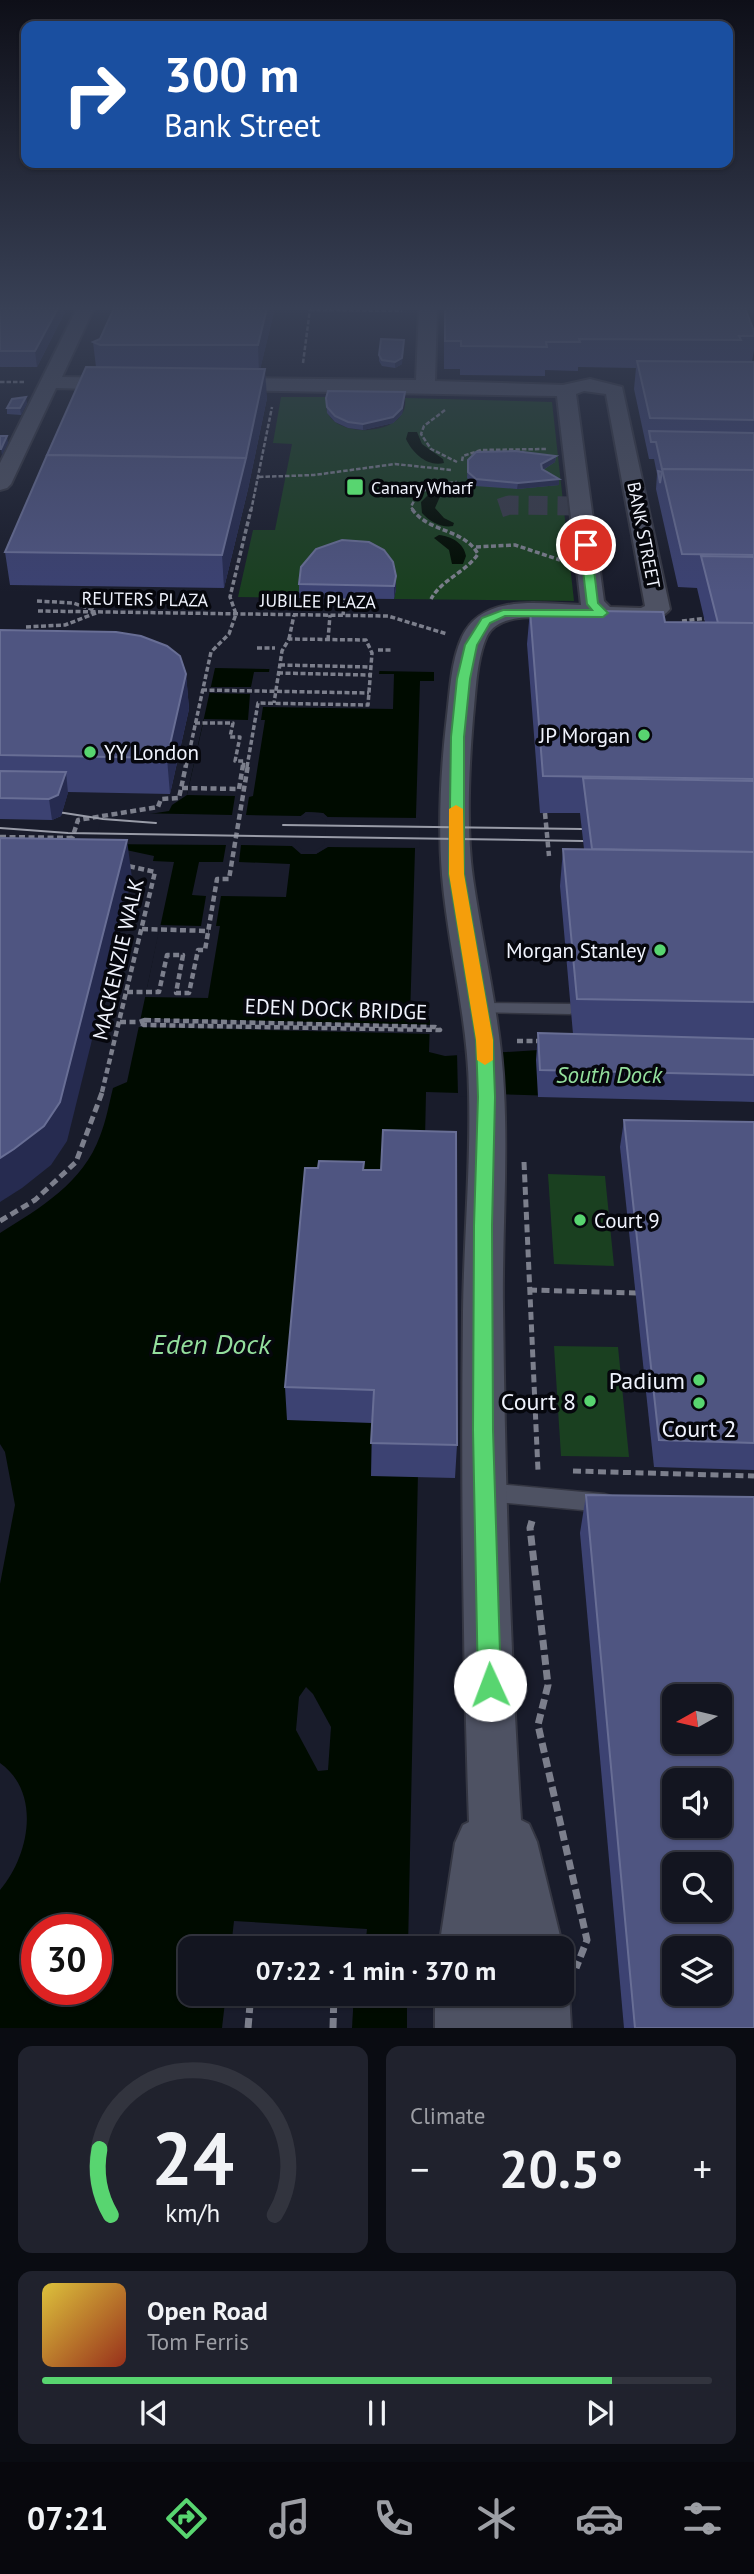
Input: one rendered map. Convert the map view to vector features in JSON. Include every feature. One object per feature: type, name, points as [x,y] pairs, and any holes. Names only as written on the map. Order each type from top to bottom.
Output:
[{"type":"street","points":[[0,484],[40,403]]},
{"type":"street","points":[[568,403],[592,604],[603,613]]},
{"type":"street","name":"BANK STREET","points":[[500,1936],[492,1764],[485,1492],[483,1226],[487,1097],[499,1043],[480,1008],[457,874],[458,737],[464,679],[471,645],[486,620],[496,614],[603,613],[633,616],[651,614],[658,609],[617,403]]},
{"type":"street","name":"BANK STREET","points":[[468,1936],[492,1764]]},
{"type":"street","name":"BANK STREET","points":[[492,1764],[541,1936]]},
{"type":"street","points":[[463,2006],[463,2028]]},
{"type":"street","points":[[503,2006],[504,2028]]},
{"type":"street","name":"BANK STREET","points":[[543,2028],[546,2006]]},
{"type":"lane","points":[[480,1008],[570,1009]]},
{"type":"lane","points":[[485,1492],[623,1505]]},
{"type":"path","points":[[70,845],[78,820],[158,807],[162,799],[179,798],[211,652],[229,634],[236,614],[230,597],[259,477],[272,404]]},
{"type":"path","points":[[446,405],[443,413],[424,426],[421,434],[431,449],[457,462]]},
{"type":"path","points":[[462,461],[466,454],[481,450],[539,448],[574,452]]},
{"type":"path","points":[[259,477],[314,475],[395,464],[452,470]]},
{"type":"path","points":[[431,599],[439,588],[475,561],[478,554],[476,547],[468,540],[421,520],[411,507],[413,500],[425,490],[457,482]]},
{"type":"path","points":[[476,547],[517,545],[550,560]]},
{"type":"path","points":[[343,615],[345,598]]},
{"type":"path","points":[[37,601],[72,603],[99,612]]},
{"type":"path","name":"REUTERS PLAZA","points":[[38,611],[219,614]]},
{"type":"path","points":[[26,627],[65,625],[99,612]]},
{"type":"path","name":"JUBILEE PLAZA","points":[[219,614],[388,616],[436,632],[455,635]]},
{"type":"path","points":[[274,703],[282,651],[289,639],[294,615]]},
{"type":"path","points":[[328,640],[330,615]]},
{"type":"path","points":[[711,621],[681,621],[711,621]]},
{"type":"path","points":[[699,621],[711,621]]},
{"type":"path","points":[[680,626],[691,627]]},
{"type":"path","points":[[24,632],[49,633]]},
{"type":"path","points":[[241,789],[258,703],[368,705],[372,653],[366,640],[289,639]]},
{"type":"path","points":[[257,648],[275,648]]},
{"type":"path","points":[[378,650],[391,650]]},
{"type":"path","points":[[280,665],[371,667]]},
{"type":"path","points":[[278,673],[370,675]]},
{"type":"path","points":[[202,690],[369,693]]},
{"type":"path","points":[[127,992],[159,992],[167,955],[183,956],[176,993],[189,993],[198,950],[205,950],[217,879],[229,879],[244,761],[235,761],[240,737],[230,737],[233,723],[195,723]]},
{"type":"path","points":[[181,788],[241,789]]},
{"type":"path","points":[[545,813],[549,856]]},
{"type":"path","points":[[0,837],[73,838]]},
{"type":"path","name":"MACKENZIE WALK","points":[[0,1222],[35,1200],[76,1162],[104,1087],[155,873],[118,864]]},
{"type":"path","points":[[142,929],[209,931]]},
{"type":"path","name":"EDEN DOCK BRIDGE","points":[[145,1020],[435,1027],[440,1030],[144,1025],[139,1022],[145,1020]]},
{"type":"path","points":[[120,1021],[139,1022]]},
{"type":"path","points":[[499,1043],[553,1042]]},
{"type":"path","points":[[519,1154],[526,1165],[539,1496],[530,1528],[548,1685],[538,1725],[587,1940],[574,1951]]},
{"type":"path","points":[[529,1290],[636,1293]]},
{"type":"path","points":[[538,1470],[551,1471]]},
{"type":"path","points":[[565,1471],[754,1476]]},
{"type":"path","points":[[248,2028],[250,2006]]},
{"type":"path","points":[[333,2028],[334,2006]]},
{"type":"green space","points":[[280,403],[328,403],[327,411],[334,421],[347,428],[363,430],[379,429],[393,423],[403,413],[404,403],[552,403],[574,601],[394,599],[396,582],[301,580],[299,598],[238,597],[253,530],[275,530],[292,444],[273,443]]},
{"type":"green space","name":"Court 9","points":[[548,1174],[605,1176],[614,1266],[554,1264]]},
{"type":"green space","name":"Court 8","points":[[554,1346],[618,1347],[629,1457],[561,1456]]},
{"type":"water","points":[[408,432],[417,432],[422,444],[443,459],[444,463],[432,463],[417,454],[406,439]]},
{"type":"water","points":[[432,491],[442,492],[435,508],[444,518],[454,523],[453,526],[436,524],[422,513],[421,502]]},
{"type":"water","points":[[439,535],[452,539],[463,547],[466,556],[463,564],[452,564],[449,550],[434,538]]},
{"type":"water","name":"Eden Dock","points":[[215,668],[434,672],[434,681],[420,681],[410,1018],[430,1020],[429,1052],[445,1056],[570,1048],[754,1102],[426,1092],[408,1936],[178,1936],[178,2006],[407,2006],[407,2028],[0,2028],[0,1890],[18,1860],[27,1825],[22,1791],[13,1776],[0,1763],[0,1584],[15,1505],[5,1452],[0,1444],[0,1233],[59,1193],[83,1167],[100,1136],[113,1088],[127,1082],[174,862],[153,861],[154,856],[98,844],[104,821],[169,811],[172,805],[187,795]],"holes":[[[306,812],[323,813],[331,820],[327,847],[316,854],[301,853],[291,845],[296,820]]]},
{"type":"pier","points":[[270,665],[380,667],[379,674],[394,674],[393,709],[263,707],[261,720],[265,720],[253,796],[249,797],[246,815],[301,816],[306,812],[323,813],[327,817],[420,818],[419,848],[328,847],[316,854],[301,854],[292,846],[241,845],[239,862],[290,864],[286,897],[221,896],[216,926],[220,926],[208,998],[145,997],[160,925],[201,926],[206,896],[192,895],[199,862],[223,862],[226,845],[94,844],[101,820],[132,813],[232,815],[235,796],[187,795],[204,719],[248,720],[250,694],[210,693],[211,687],[251,687],[254,672],[269,672]],"holes":[[[307,816],[321,817],[327,821],[324,845],[315,851],[302,850],[295,843],[299,821]]]},
{"type":"pier","points":[[137,1018],[433,1025],[433,1034],[135,1027],[139,1022]]},
{"type":"pier","points":[[502,1049],[504,1097],[458,1096],[457,1052]]},
{"type":"pier","points":[[306,1687],[313,1694],[331,1727],[328,1770],[318,1771],[296,1730],[299,1697]]},
{"type":"pier","points":[[234,1921],[367,1929],[366,1936],[232,1936]]},
{"type":"pier","points":[[225,2006],[353,2006],[352,2028],[222,2028]]},
{"type":"building","points":[[10,403],[23,403],[20,408],[7,408]]},
{"type":"building","points":[[70,403],[258,403],[246,458],[47,455]]},
{"type":"building","points":[[327,403],[403,403],[402,408],[393,417],[363,424],[348,422],[335,416]]},
{"type":"building","points":[[646,403],[754,403],[754,420],[650,418]]},
{"type":"building","points":[[649,431],[754,433],[754,470],[662,469],[656,442],[651,442]]},
{"type":"building","points":[[0,436],[7,436],[1,449],[0,449]]},
{"type":"building","points":[[515,451],[556,456],[541,464],[542,469],[559,479],[518,483],[476,479],[468,472],[468,460],[476,452]]},
{"type":"building","points":[[47,455],[246,458],[222,555],[5,552]]},
{"type":"building","points":[[662,469],[754,470],[754,555],[682,554]]},
{"type":"building","points":[[342,540],[369,542],[384,550],[393,562],[396,576],[394,586],[299,584],[301,567],[316,549]]},
{"type":"building","points":[[701,556],[754,557],[754,623],[718,623]]},
{"type":"building","name":"JP Morgan","points":[[530,610],[663,612],[665,622],[754,623],[754,779],[543,776]]},
{"type":"building","name":"YY London","points":[[0,630],[116,632],[141,636],[167,646],[180,656],[186,674],[167,758],[0,755]]},
{"type":"building","points":[[0,771],[66,772],[58,795],[49,799],[0,798]]},
{"type":"building","points":[[583,778],[754,781],[754,852],[592,849]]},
{"type":"building","points":[[0,838],[127,840],[60,1102],[44,1126],[0,1158]]},
{"type":"building","name":"Morgan Stanley","points":[[563,849],[754,852],[754,1002],[577,999]]},
{"type":"building","points":[[538,1033],[754,1039],[754,1075],[540,1070]]},
{"type":"building","name":"Padium","points":[[624,1120],[754,1122],[754,1443],[659,1440]]},
{"type":"building","points":[[383,1130],[456,1132],[457,1445],[371,1443],[374,1390],[285,1387],[305,1168],[318,1168],[319,1161],[364,1162],[363,1170],[381,1170]]},
{"type":"building","points":[[586,1495],[754,1497],[754,2028],[635,2028]]},
{"type":"tunnel","points":[[500,508],[509,505],[581,506]]},
{"type":"tram line","points":[[45,810],[103,819],[156,823]]},
{"type":"tram line","points":[[283,825],[582,829]]},
{"type":"tram line","points":[[0,828],[68,833],[583,841]]},
{"type":"slow traffic","points":[[456,809],[457,874],[485,1040],[485,1060]]},
{"type":"place","name":"Canary Wharf","points":[[355,487]]},
{"type":"place","name":"JP Morgan","points":[[644,735]]},
{"type":"place","name":"YY London","points":[[90,752]]},
{"type":"place","name":"Morgan Stanley","points":[[660,950]]},
{"type":"place","name":"Court 9","points":[[580,1220]]},
{"type":"place","name":"Padium","points":[[699,1380]]},
{"type":"place","name":"Court 8","points":[[590,1401]]},
{"type":"place","name":"Court 2","points":[[699,1403]]},
{"type":"route","points":[[490,1685],[483,1430],[483,1226],[487,1097],[485,1040],[457,874],[458,737],[464,679],[471,645],[486,620],[503,613],[603,613],[592,604],[586,545]]},
{"type":"water label","name":"South Dock","points":[[609,1074]]}]
